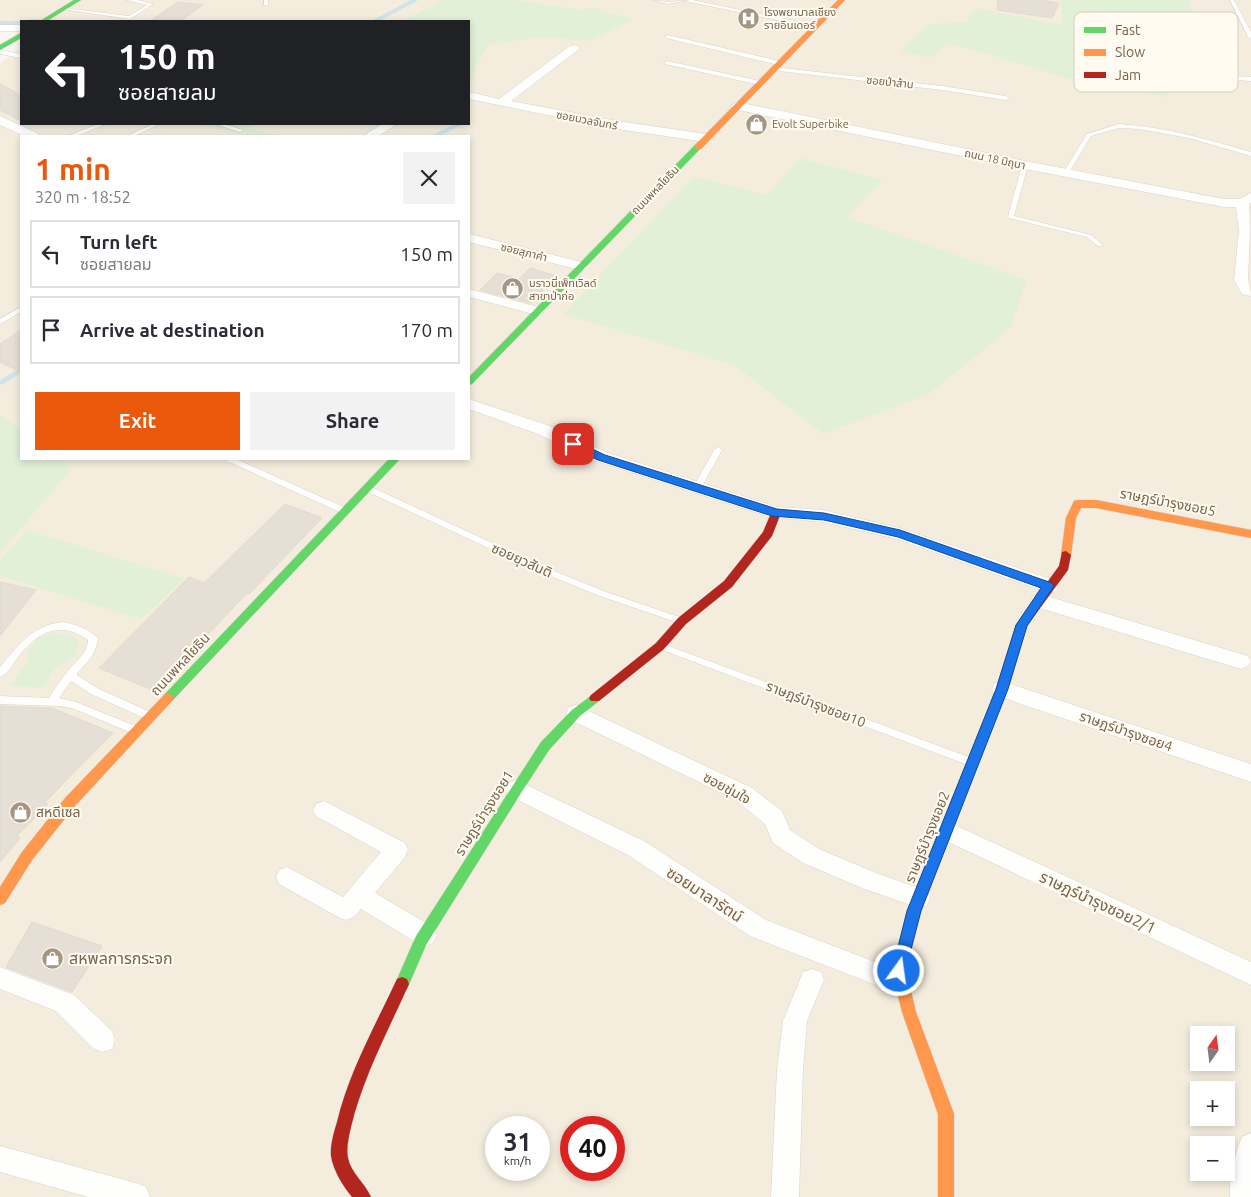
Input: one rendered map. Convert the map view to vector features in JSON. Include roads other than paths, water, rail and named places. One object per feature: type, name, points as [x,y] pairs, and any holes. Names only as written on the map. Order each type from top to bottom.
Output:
[{"type":"street","points":[[45,20],[78,0]]},
{"type":"street","name":"ถนนพหลโยธิน","points":[[470,381],[536,311],[842,0]]},
{"type":"street","points":[[0,28],[20,28]]},
{"type":"street","points":[[0,48],[19,38]]},
{"type":"street","points":[[501,102],[574,48]]},
{"type":"street","name":"ซอยนวลจันทร์","points":[[470,96],[579,119],[649,131],[706,138]]},
{"type":"street","name":"ถนน 18 มิถุนา","points":[[737,106],[1026,166],[1224,203],[1247,200]]},
{"type":"street","points":[[0,120],[31,135]]},
{"type":"street","points":[[371,135],[389,125]]},
{"type":"street","points":[[1247,200],[1241,280],[1247,291],[1251,292]]},
{"type":"street","name":"ซอยสุภาคำ","points":[[470,238],[580,266]]},
{"type":"street","points":[[470,293],[536,311]]},
{"type":"street","points":[[470,404],[544,430],[602,457],[776,513],[824,516],[900,534],[1044,593],[1240,661]]},
{"type":"street","name":"ถนนพหลโยธิน","points":[[0,899],[4,885],[70,802],[394,460]]},
{"type":"street","name":"ราษฎร์บำรุงซอย5","points":[[1078,504],[1096,504],[1251,534]]},
{"type":"street","name":"ราษฎร์บำรุงซอย2","points":[[946,1197],[946,1114],[909,1012],[899,971],[920,898],[1002,689],[1022,625],[1064,567],[1071,518],[1078,504]]},
{"type":"street","name":"ราษฎร์บำรุงซอย1","points":[[363,1197],[355,1190],[339,1156],[348,1106],[425,936],[516,789],[545,746],[576,713],[660,646],[682,621],[728,584],[768,533],[776,513]]},
{"type":"street","name":"ราษฎร์บำรุงซอย4","points":[[1002,689],[1251,773]]},
{"type":"street","name":"ซอยชุ่มใจ","points":[[576,713],[744,794],[774,818],[781,836],[811,856],[870,881],[920,898]]},
{"type":"street","name":"ซอยมาลารัตน์","points":[[516,789],[636,848],[758,928],[902,984]]},
{"type":"street","points":[[287,877],[346,910],[396,850],[324,810]]},
{"type":"street","name":"ราษฎร์บำรุงซอย2/1","points":[[946,830],[1251,974]]},
{"type":"street","points":[[359,895],[425,936]]},
{"type":"street","points":[[0,978],[65,1003],[103,1040]]},
{"type":"street","points":[[785,1197],[790,1078],[795,1021],[812,980]]},
{"type":"street","points":[[1244,1197],[1243,1190],[1248,1152],[1251,1146]]},
{"type":"street","points":[[0,1159],[136,1197]]},
{"type":"lane","points":[[64,8],[130,18],[151,4],[129,0]]},
{"type":"lane","points":[[654,0],[668,2],[685,0],[816,26]]},
{"type":"lane","points":[[1232,0],[1251,36]]},
{"type":"lane","name":"ซอยป่าส้าน","points":[[668,37],[776,66],[1006,98]]},
{"type":"lane","points":[[0,52],[20,56]]},
{"type":"lane","points":[[667,63],[760,83]]},
{"type":"lane","points":[[1238,78],[1251,79]]},
{"type":"lane","points":[[74,135],[100,125]]},
{"type":"lane","points":[[132,135],[155,125]]},
{"type":"lane","points":[[222,125],[240,130]]},
{"type":"lane","points":[[1066,173],[1089,135],[1120,126],[1139,127],[1190,136],[1251,154]]},
{"type":"lane","points":[[1026,166],[1011,217],[1090,236],[1100,245]]},
{"type":"lane","points":[[0,322],[20,309]]},
{"type":"lane","points":[[697,488],[718,450]]},
{"type":"lane","points":[[232,460],[345,511]]},
{"type":"lane","name":"ซอยยุวสันติ","points":[[366,488],[541,569],[603,594],[682,621]]},
{"type":"lane","points":[[0,673],[28,641],[42,630],[56,625],[72,626],[83,631],[93,639],[90,655],[72,672],[51,702]]},
{"type":"lane","name":"ราษฎร์บำรุงซอย10","points":[[660,646],[973,763]]},
{"type":"lane","points":[[72,672],[72,677],[94,691],[152,716]]},
{"type":"lane","points":[[0,700],[51,702],[72,705],[138,731]]},
{"type":"waterway","points":[[377,20],[415,0]]},
{"type":"waterway","points":[[0,23],[20,23]]},
{"type":"waterway","points":[[437,135],[457,125]]},
{"type":"waterway","points":[[2,382],[20,371]]},
{"type":"place","name":"โรงพยาบาลเชียง รายอินเดอร์","points":[[748,18]]},
{"type":"place","name":"Evolt Superbike","points":[[756,124]]},
{"type":"place","name":"บราวนี่เพ็ทเวิลด์ สาขาป่าก่อ","points":[[513,289]]},
{"type":"place","name":"สหดีเซล","points":[[20,812]]},
{"type":"place","name":"สหพลการกระจก","points":[[53,958]]}]
